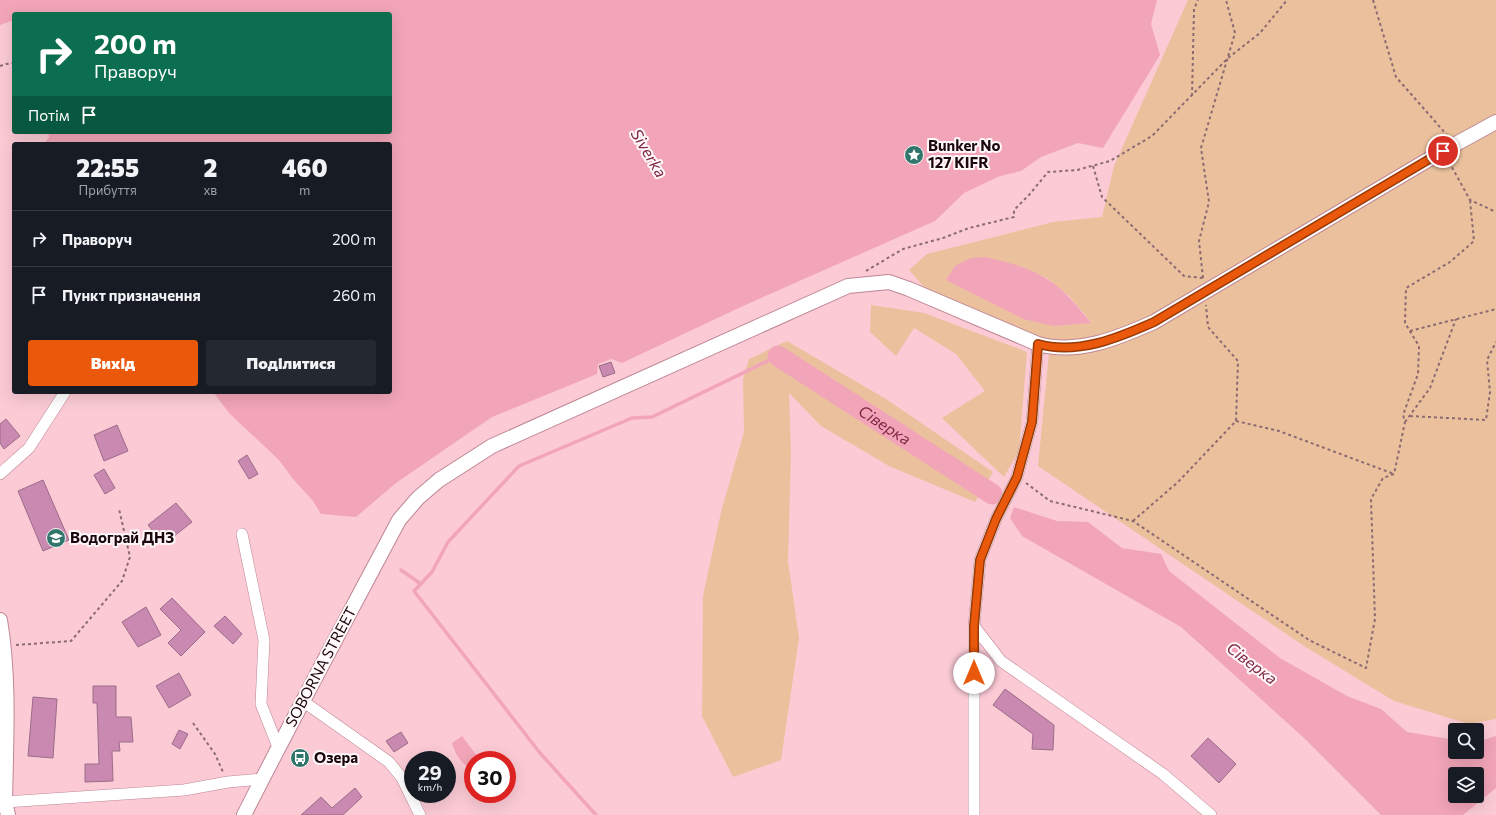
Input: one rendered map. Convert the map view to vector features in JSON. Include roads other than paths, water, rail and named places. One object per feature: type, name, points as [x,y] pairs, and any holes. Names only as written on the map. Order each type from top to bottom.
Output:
[{"type":"street","name":"SOBORNA STREET","points":[[244,815],[278,747],[304,702],[399,520],[418,498],[439,480],[492,446],[848,286],[889,282],[909,288],[1038,344],[1050,347],[1081,347],[1120,337],[1154,322],[1443,151],[1496,122]]},
{"type":"street","points":[[974,815],[974,626],[980,560],[996,519],[1017,477],[1032,422],[1038,344]]},
{"type":"street","points":[[0,474],[29,448],[64,394]]},
{"type":"street","points":[[242,534],[264,640],[261,704],[278,747]]},
{"type":"street","points":[[0,620],[4,646],[6,691],[4,805],[184,790],[228,782],[262,778]]},
{"type":"street","points":[[974,626],[1001,661],[1163,774],[1211,815]]},
{"type":"street","points":[[304,702],[389,762],[402,778],[420,815]]},
{"type":"water","name":"Siverka","points":[[0,0],[1157,0],[1151,24],[1160,55],[1103,148],[1078,143],[1041,157],[1021,171],[1000,176],[964,193],[935,221],[743,306],[622,363],[611,359],[598,364],[597,374],[492,417],[396,483],[356,517],[321,514],[313,501],[293,479],[279,460],[230,414],[215,394],[392,394],[392,142],[45,142],[49,137],[48,134],[392,134],[392,12],[12,12],[12,21],[0,25]],"holes":[[[911,147],[916,148],[921,156],[920,160],[916,163],[911,162],[906,154],[907,149]]]},
{"type":"water","points":[[986,257],[1025,268],[1054,283],[1076,305],[1091,323],[1054,326],[1023,319],[946,280],[955,266],[971,258]]},
{"type":"water","points":[[1014,507],[1057,521],[1088,522],[1122,548],[1161,554],[1169,571],[1280,658],[1347,696],[1381,709],[1407,732],[1448,739],[1448,759],[1484,759],[1484,740],[1496,736],[1496,788],[1484,798],[1484,767],[1448,767],[1448,803],[1478,803],[1463,815],[1381,815],[1303,737],[1181,627],[1022,536],[1010,518]]},
{"type":"water","points":[[462,736],[473,751],[464,751],[464,764],[457,755],[452,743]]},
{"type":"waterway","points":[[596,815],[540,753],[414,591],[432,572],[448,542],[519,466],[632,418],[652,417],[778,356]]},
{"type":"waterway","name":"Сіверка","points":[[778,356],[992,494]]},
{"type":"waterway","points":[[401,570],[421,584]]},
{"type":"place","name":"Bunker No 127 KIFR","points":[[914,155]]},
{"type":"place","name":"Водограй ДНЗ","points":[[56,538]]},
{"type":"place","name":"Озера","points":[[300,758]]}]
